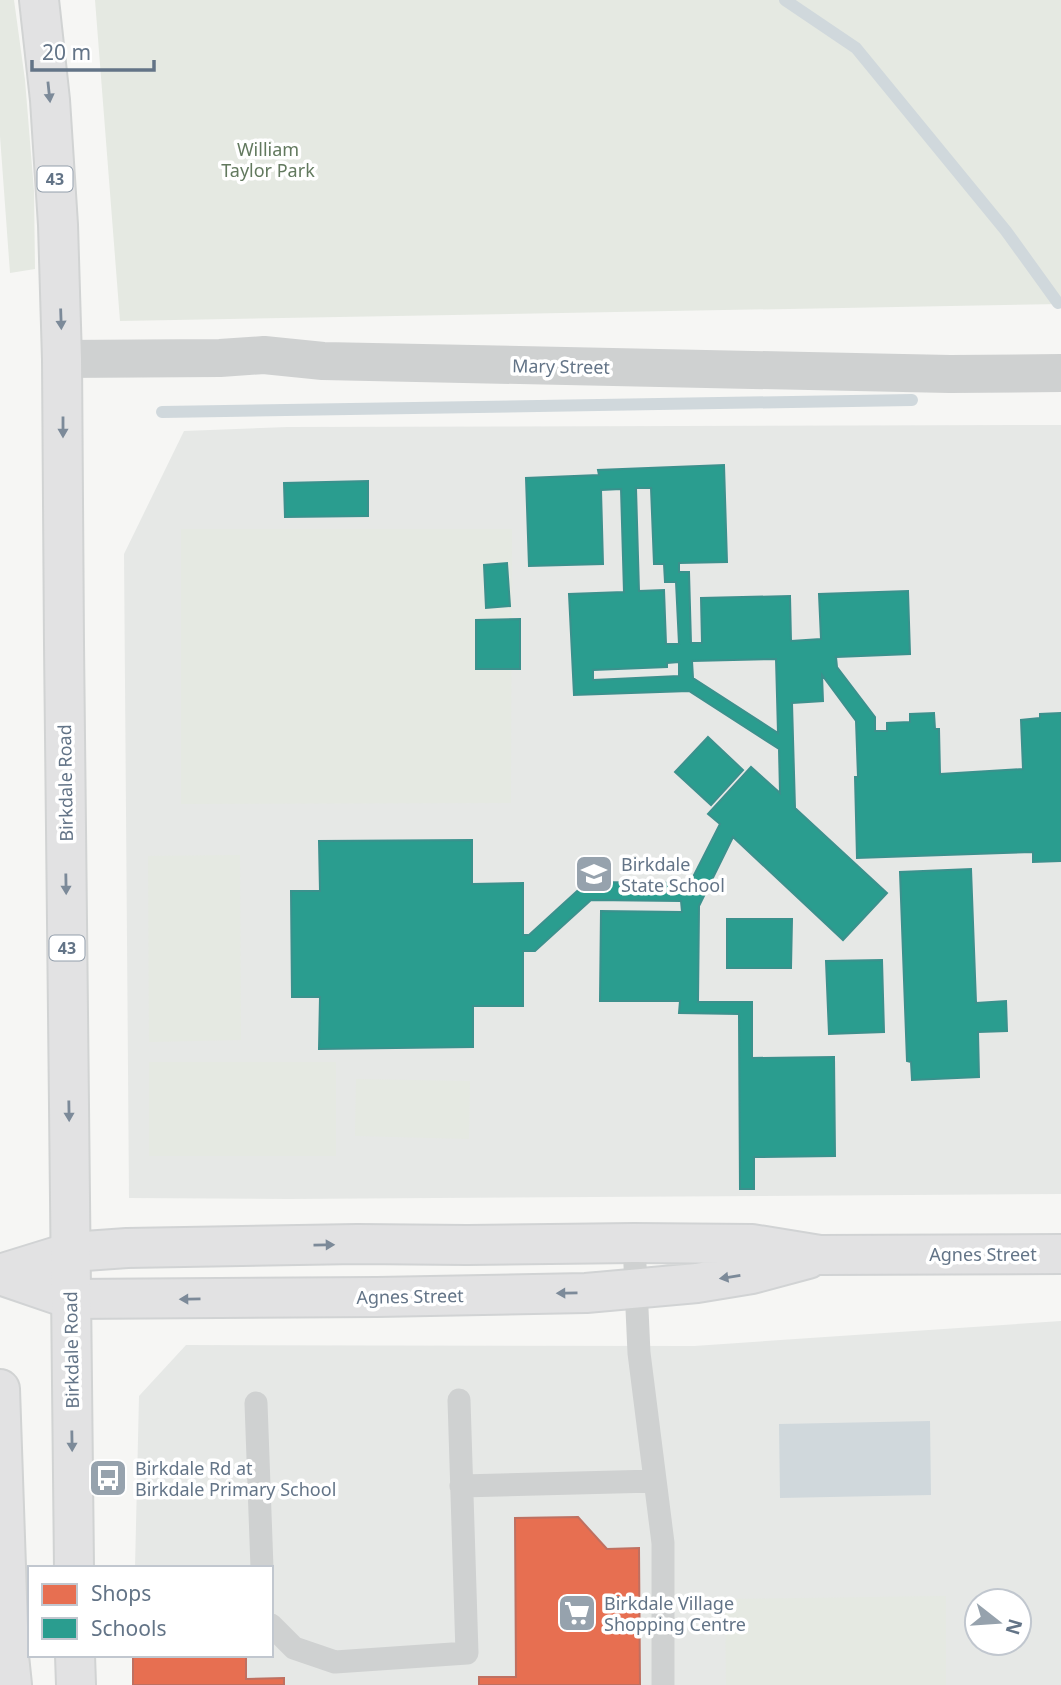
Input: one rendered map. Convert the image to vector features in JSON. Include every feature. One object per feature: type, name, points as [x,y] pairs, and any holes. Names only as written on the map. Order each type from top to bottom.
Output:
[{"type":"main road","name":"Birkdale Road","points":[[39,0],[50,100],[58,225],[62,359],[74,1566]]},
{"type":"main road","name":"Agnes Street","points":[[0,1275],[71,1252],[127,1248],[634,1243],[752,1244],[820,1255],[1061,1254]]},
{"type":"main road","name":"Agnes Street","points":[[0,1275],[70,1299],[586,1293],[697,1283],[752,1274],[820,1255]]},
{"type":"main road","points":[[0,1390],[12,1685]]},
{"type":"main road","points":[[75,1657],[76,1685]]},
{"type":"street","name":"Mary Street","points":[[62,359],[220,358],[264,355],[351,361],[936,374],[1061,373]]},
{"type":"lane","points":[[634,1243],[639,1353],[663,1543],[663,1685]]},
{"type":"lane","points":[[273,1627],[294,1648],[335,1662],[467,1653],[459,1400]]},
{"type":"lane","points":[[256,1403],[262,1566]]},
{"type":"lane","points":[[461,1486],[655,1481]]},
{"type":"shaded area","name":"Birkdale State School","points":[[1061,425],[1061,1194],[129,1198],[124,554],[184,431],[287,427]]},
{"type":"shaded area","points":[[1061,1321],[1061,1685],[133,1685],[133,1657],[273,1657],[273,1566],[135,1566],[139,1396],[186,1345],[694,1346]]},
{"type":"shaded area","points":[[930,1421],[931,1495],[780,1498],[779,1424]]},
{"type":"green space","points":[[0,0],[14,0],[25,80],[34,191],[35,269],[10,273],[0,136]]},
{"type":"green space","name":"William Taylor Park","points":[[95,0],[1061,0],[1061,304],[120,321]]},
{"type":"green space","points":[[181,529],[512,529],[511,803],[181,804]]},
{"type":"green space","points":[[240,855],[241,1040],[149,1042],[148,856]]},
{"type":"green space","points":[[149,1062],[336,1062],[336,1156],[149,1156]]},
{"type":"green space","points":[[356,1079],[470,1081],[469,1139],[355,1136]]},
{"type":"green space","points":[[946,1596],[946,1685],[726,1685],[725,1599]]},
{"type":"building: Shops","name":"Birkdale Village Shopping Centre","points":[[578,1517],[607,1549],[639,1548],[640,1685],[479,1685],[479,1677],[516,1677],[515,1518]]},
{"type":"building: Shops","points":[[133,1657],[246,1657],[246,1679],[284,1678],[284,1685],[133,1685]]},
{"type":"building: Schools","points":[[724,465],[727,562],[679,563],[679,572],[689,572],[691,643],[702,643],[701,598],[790,596],[791,641],[821,639],[819,594],[908,591],[910,654],[836,657],[837,667],[875,717],[875,731],[887,731],[887,723],[910,722],[910,714],[934,713],[935,729],[939,729],[940,774],[1023,769],[1021,720],[1040,718],[1040,714],[1061,713],[1061,861],[1033,862],[1033,852],[857,858],[856,721],[822,675],[823,701],[792,703],[795,808],[887,893],[843,940],[733,837],[699,906],[698,1002],[752,1002],[752,1058],[834,1057],[835,1156],[754,1157],[754,1189],[740,1189],[739,1014],[679,1013],[680,1001],[600,1001],[601,911],[682,912],[681,901],[591,900],[535,951],[523,951],[523,1006],[473,1006],[473,1047],[319,1049],[320,997],[292,997],[291,891],[320,891],[319,841],[472,840],[472,884],[523,883],[523,935],[529,935],[587,882],[690,883],[720,824],[708,814],[751,767],[780,793],[779,749],[689,691],[574,695],[569,594],[624,592],[621,489],[601,490],[603,564],[529,566],[526,478],[599,475],[598,470]],"holes":[[[636,488],[651,488],[654,564],[664,564],[665,582],[676,582],[679,644],[666,644],[664,590],[639,591]],[[776,659],[778,733],[693,678],[692,661]],[[679,662],[679,676],[593,680],[593,670],[667,667],[667,663]]]},
{"type":"building: Schools","points":[[368,481],[368,516],[285,517],[284,483]]},
{"type":"building: Schools","points":[[507,563],[510,606],[486,608],[484,565]]},
{"type":"building: Schools","points":[[520,619],[520,669],[476,669],[476,620]]},
{"type":"building: Schools","points":[[708,737],[743,770],[711,805],[675,772]]},
{"type":"building: Schools","points":[[971,869],[976,1003],[1006,1001],[1007,1031],[978,1032],[979,1077],[912,1080],[911,1062],[907,1061],[900,872]]},
{"type":"building: Schools","points":[[727,919],[792,919],[791,968],[727,968]]},
{"type":"building: Schools","points":[[882,960],[884,1032],[829,1034],[826,961]]},
{"type":"waterway","points":[[785,0],[856,48],[1006,231],[1058,303]]},
{"type":"waterway","points":[[162,412],[912,400]]},
{"type":"place","name":"Birkdale State School","points":[[594,874]]},
{"type":"place","name":"Birkdale Rd at Birkdale Primary School","points":[[108,1478]]},
{"type":"place","name":"Birkdale Village Shopping Centre","points":[[577,1613]]}]
